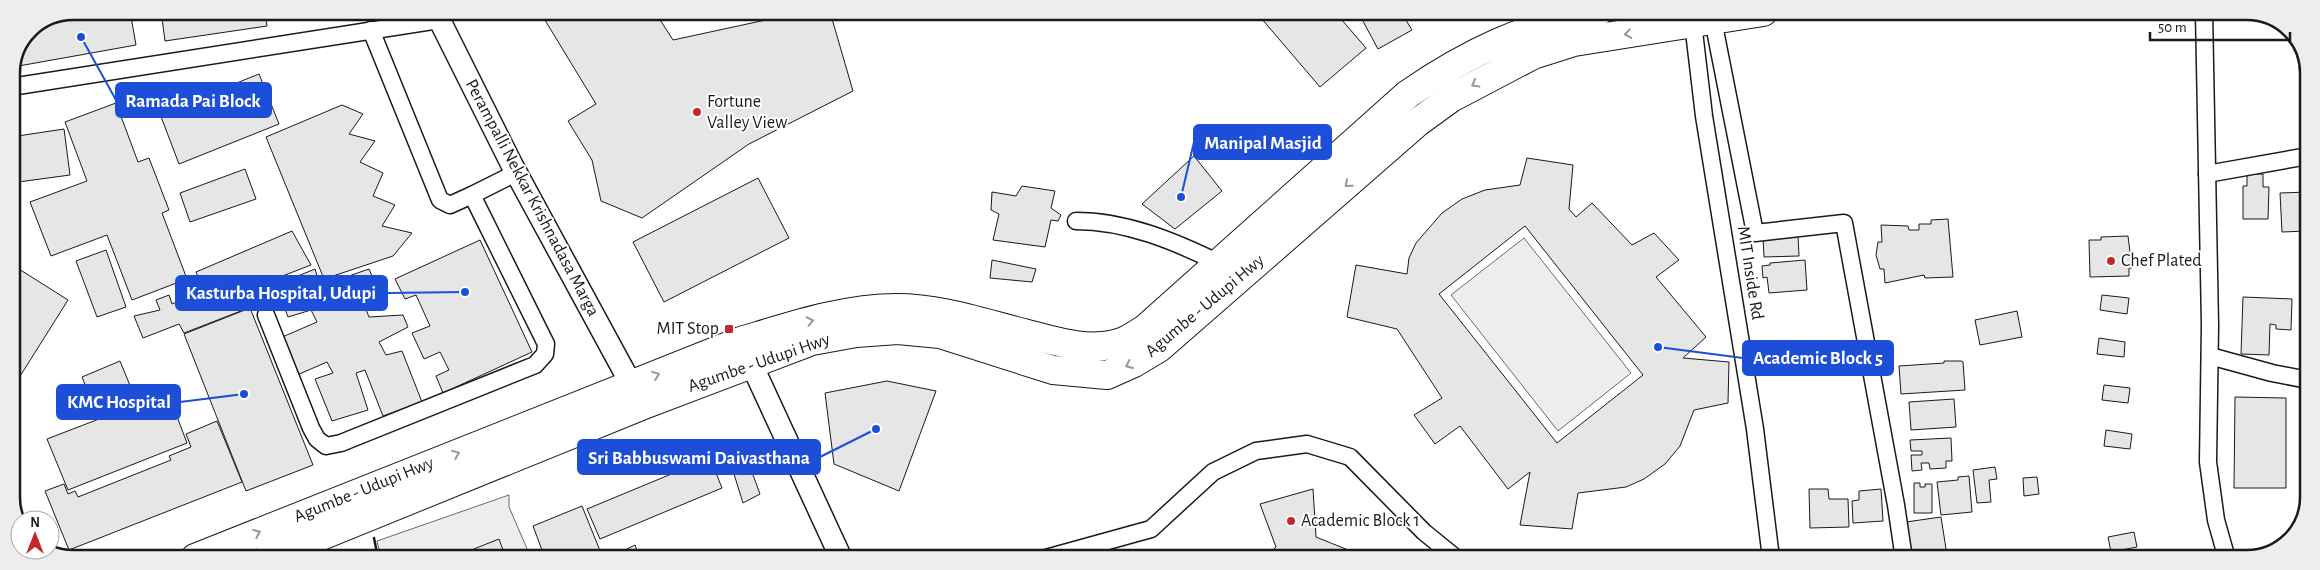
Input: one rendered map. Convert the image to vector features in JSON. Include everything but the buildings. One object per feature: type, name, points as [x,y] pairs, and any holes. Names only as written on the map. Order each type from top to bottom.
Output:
[{"type":"highway","name":"Agumbe - Udupi Hwy","points":[[286,550],[746,352],[799,324],[848,313],[897,308],[942,313],[1065,343],[1093,346],[1121,342],[1145,329],[1408,94],[1441,71],[1485,48],[1538,26],[1564,20]]},
{"type":"highway","name":"Agumbe - Udupi Hwy","points":[[215,550],[630,384],[746,352],[856,333],[898,330],[940,334],[1053,370],[1107,375],[1134,363],[1159,348],[1418,122],[1451,98],[1533,54],[1574,42],[1715,20]]},
{"type":"street","points":[[20,86],[371,30],[418,20]]},
{"type":"street","name":"Perampalli Nekkar Krishnadasa Marga","points":[[439,20],[516,173],[630,384]]},
{"type":"street","points":[[2204,20],[2210,356],[2208,462],[2216,520],[2224,550]]},
{"type":"street","points":[[1703,22],[1755,233],[1844,223],[1903,550]]},
{"type":"street","name":"MIT Inside Rd","points":[[1703,22],[1704,116],[1755,428],[1770,550]]},
{"type":"street","points":[[371,30],[440,200],[450,205],[516,173]]},
{"type":"street","points":[[2207,174],[2300,157]]},
{"type":"street","points":[[266,316],[311,428],[317,439],[326,446],[341,444],[535,364],[545,354],[546,344],[472,195]]},
{"type":"street","points":[[1076,221],[1098,221],[1140,231],[1176,242],[1219,263]]},
{"type":"street","points":[[746,352],[837,550]]},
{"type":"street","points":[[2210,356],[2300,378]]},
{"type":"street","points":[[1074,550],[1151,528],[1213,472],[1256,451],[1307,444],[1350,457],[1424,532],[1446,550]]},
{"type":"shaded area","points":[[1524,238],[1631,373],[1558,431],[1451,295]]},
{"type":"shaded area","points":[[509,495],[509,507],[528,550],[379,550],[377,541]]},
{"type":"wall","points":[[374,538],[376,550]]},
{"type":"place","name":"Ramada Pai Block","points":[[81,37]]},
{"type":"place","name":"Fortune Valley View","points":[[697,112]]},
{"type":"place","name":"Manipal Masjid","points":[[1181,197]]},
{"type":"place","name":"Chef Plated","points":[[2111,261]]},
{"type":"place","name":"Kasturba Hospital, Udupi","points":[[465,292]]},
{"type":"place","name":"MIT Stop","points":[[729,329]]},
{"type":"place","name":"Academic Block 5","points":[[1658,347]]},
{"type":"place","name":"KMC Hospital","points":[[244,394]]},
{"type":"place","name":"Sri Babbuswami Daivasthana","points":[[876,429]]},
{"type":"place","name":"Academic Block 1","points":[[1291,521]]}]
